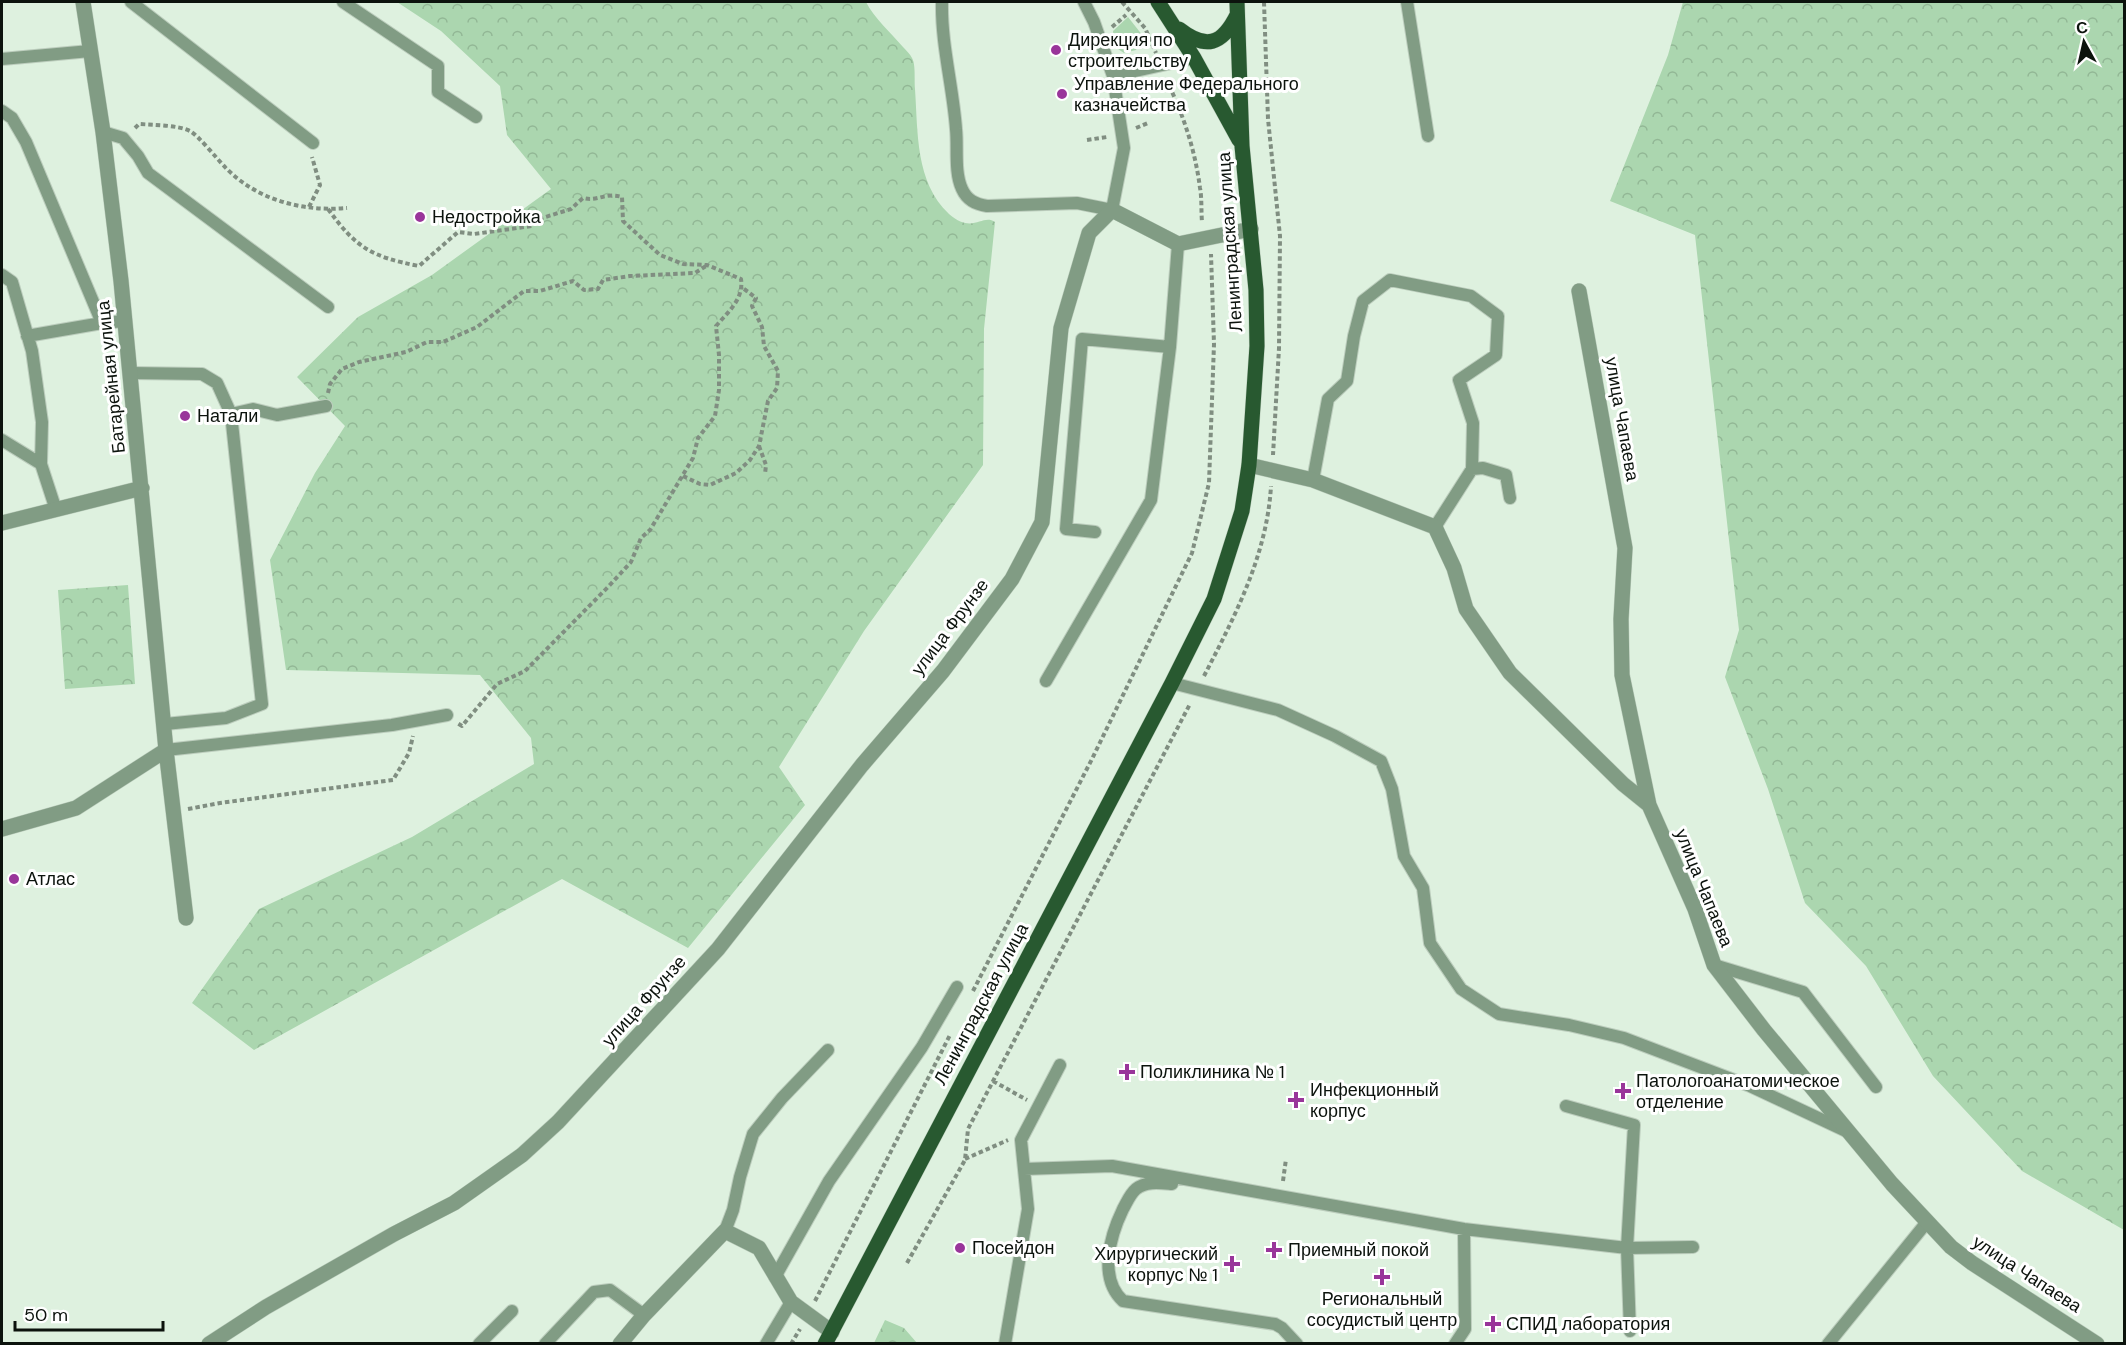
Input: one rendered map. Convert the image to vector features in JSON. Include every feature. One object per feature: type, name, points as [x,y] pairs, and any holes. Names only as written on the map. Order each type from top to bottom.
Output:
[{"type":"main road","points":[[1158,2],[1194,58],[1242,146]]},
{"type":"main road","name":"Ленинградская улица","points":[[1173,24],[1198,41],[1212,42],[1224,35],[1231,27],[1237,8]]},
{"type":"main road","name":"Ленинградская улица","points":[[828,1338],[1173,683],[1214,599],[1242,511],[1249,465],[1257,346],[1256,290],[1242,146],[1237,8]]},
{"type":"street","name":"Батарейная улица","points":[[83,2],[103,132],[131,374],[166,750],[186,918]]},
{"type":"street","points":[[1112,210],[1178,244],[1251,229]]},
{"type":"street","name":"улица Фрунзе","points":[[209,1344],[276,1302],[394,1234],[454,1203],[522,1155],[558,1122],[718,949],[862,765],[944,671],[1012,579],[1042,522],[1061,328],[1089,233],[1112,210]]},
{"type":"street","name":"улица Чапаева","points":[[1580,291],[1625,548],[1621,619],[1622,675],[1649,805],[1695,909],[1714,966],[1764,1030],[1893,1184],[1951,1247],[2097,1344]]},
{"type":"street","points":[[1249,465],[1313,480],[1435,526],[1454,568],[1466,609],[1510,673],[1623,784],[1649,805]]},
{"type":"street","points":[[2,523],[142,488]]},
{"type":"street","points":[[2,829],[76,808],[166,750]]},
{"type":"street","points":[[620,1344],[644,1315],[725,1231],[759,1248],[791,1302],[808,1314],[828,1338]]},
{"type":"lane","points":[[131,2],[313,143]]},
{"type":"lane","points":[[343,2],[438,66],[438,92],[476,117]]},
{"type":"lane","points":[[942,2],[956,128],[958,172],[961,187],[966,195],[974,203],[987,206],[1077,202],[1112,210],[1124,148],[1113,76],[1094,22],[1084,2]]},
{"type":"lane","points":[[1407,2],[1428,136]]},
{"type":"lane","points":[[2,59],[90,51]]},
{"type":"lane","points":[[1113,76],[1194,58]]},
{"type":"lane","points":[[2,111],[12,118],[26,142],[102,323]]},
{"type":"lane","points":[[103,132],[123,138],[148,173],[328,308]]},
{"type":"lane","points":[[1046,681],[1151,500],[1170,347],[1178,244]]},
{"type":"lane","points":[[2,275],[12,282],[32,351],[42,422],[41,464],[56,510]]},
{"type":"lane","points":[[1313,480],[1328,399],[1347,381],[1354,336],[1364,301],[1390,280],[1471,296],[1498,316],[1496,355],[1459,380],[1473,423],[1472,469],[1435,526]]},
{"type":"lane","points":[[27,336],[125,321]]},
{"type":"lane","points":[[1095,532],[1066,530],[1082,339],[1170,347]]},
{"type":"lane","points":[[131,374],[202,374],[217,383],[231,414],[262,704],[226,718],[165,724]]},
{"type":"lane","points":[[231,414],[253,409],[277,415],[326,406]]},
{"type":"lane","points":[[2,440],[41,464]]},
{"type":"lane","points":[[1472,469],[1483,468],[1506,475],[1510,498]]},
{"type":"lane","points":[[1173,683],[1278,710],[1335,736],[1381,761],[1392,789],[1404,856],[1423,888],[1430,943],[1461,989],[1498,1014],[1569,1024],[1624,1038],[1750,1086],[1852,1134]]},
{"type":"lane","points":[[166,750],[392,725],[447,716]]},
{"type":"lane","points":[[1714,966],[1803,992],[1876,1087]]},
{"type":"lane","points":[[775,1277],[829,1181],[922,1047],[957,987]]},
{"type":"lane","points":[[725,1231],[733,1210],[753,1134],[828,1050]]},
{"type":"lane","points":[[1005,1344],[1028,1209],[1021,1140],[1060,1065]]},
{"type":"lane","points":[[1566,1106],[1634,1125],[1627,1248],[1630,1331]]},
{"type":"lane","points":[[1024,1169],[1112,1167],[1464,1229],[1627,1248],[1694,1247]]},
{"type":"lane","points":[[1225,1186],[1154,1183],[1134,1190],[1121,1214],[1110,1250],[1109,1274],[1115,1294],[1123,1301],[1275,1324],[1287,1332],[1297,1344]]},
{"type":"lane","points":[[1828,1344],[1927,1222]]},
{"type":"lane","points":[[1455,1344],[1465,1329],[1464,1229]]},
{"type":"lane","points":[[545,1344],[594,1292],[610,1290],[644,1315]]},
{"type":"lane","points":[[766,1344],[791,1302]]},
{"type":"lane","points":[[479,1344],[512,1311]]},
{"type":"path","points":[[907,1263],[965,1160],[968,1129],[1247,589],[1264,534],[1272,470],[1279,348],[1280,236],[1268,119],[1264,2]]},
{"type":"path","points":[[1112,27],[1126,15]]},
{"type":"path","points":[[1132,129],[1148,123]]},
{"type":"path","points":[[123,138],[139,124],[190,131],[248,187],[275,200],[309,207],[347,208]]},
{"type":"path","points":[[1087,140],[1113,137]]},
{"type":"path","points":[[309,207],[320,184],[312,160],[313,143]]},
{"type":"path","points":[[328,209],[357,244],[390,260],[418,266],[458,232],[474,234],[532,226],[539,219],[571,208],[583,198],[591,200],[610,193],[622,197],[623,221],[660,255],[682,264],[707,265],[741,279],[743,288],[735,306],[716,326],[719,390],[715,416],[698,438],[693,458],[650,530],[641,538],[631,562],[525,671],[497,684],[462,726],[447,716]]},
{"type":"path","points":[[326,406],[330,384],[342,369],[359,362],[406,352],[427,342],[443,342],[477,327],[524,291],[540,291],[573,281],[584,291],[598,289],[603,280],[630,276],[695,273],[707,265]]},
{"type":"path","points":[[683,476],[700,484],[710,485],[736,473],[750,460],[759,446],[768,401],[777,388],[778,371],[764,346],[762,327],[752,306],[756,298],[743,288]]},
{"type":"path","points":[[759,446],[766,465],[765,474]]},
{"type":"path","points":[[970,997],[1115,711]]},
{"type":"path","points":[[174,812],[220,803],[393,780],[409,753],[416,720]]},
{"type":"path","points":[[791,1344],[954,1027]]},
{"type":"path","points":[[993,1081],[1038,1106]]},
{"type":"path","points":[[965,1160],[1008,1140]]},
{"type":"path","points":[[1283,1181],[1286,1160]]},
{"type":"green space","points":[[397,2],[866,2],[878,20],[908,52],[913,61],[920,156],[930,187],[938,201],[949,214],[964,223],[986,220],[995,222],[984,329],[983,465],[864,631],[779,767],[805,805],[688,948],[562,879],[254,1050],[192,1003],[259,909],[412,837],[534,764],[531,738],[480,675],[286,670],[270,560],[315,473],[345,426],[297,377],[358,317],[432,275],[551,189],[507,135],[500,86],[441,31]]},
{"type":"green space","points":[[1683,2],[2124,2],[2124,1230],[2022,1171],[1933,1076],[1866,966],[1805,903],[1768,789],[1725,677],[1739,630],[1695,235],[1610,201],[1668,55]]},
{"type":"green space","points":[[1128,17],[1143,36],[1136,50],[1124,53],[1115,47],[1113,31]]},
{"type":"green space","points":[[128,585],[135,684],[65,689],[58,590]]},
{"type":"green space","points":[[885,1320],[904,1328],[917,1343],[874,1343]]},
{"type":"place","name":"Дирекция по строительству","points":[[1056,50]]},
{"type":"place","name":"Управление Федерального казначейства","points":[[1062,94]]},
{"type":"place","name":"Недостройка","points":[[420,217]]},
{"type":"place","name":"Натали","points":[[185,416]]},
{"type":"place","name":"Атлас","points":[[14,879]]},
{"type":"place","name":"Поликлиника № 1","points":[[1127,1072]]},
{"type":"place","name":"Патологоанатомическое отделение","points":[[1623,1091]]},
{"type":"place","name":"Инфекционный корпус","points":[[1296,1100]]},
{"type":"place","name":"Посейдон","points":[[960,1248]]},
{"type":"place","name":"Приемный покой","points":[[1274,1250]]},
{"type":"place","name":"Хирургический корпус № 1","points":[[1232,1264]]},
{"type":"place","name":"Региональный сосудистый центр","points":[[1382,1277]]},
{"type":"place","name":"СПИД лаборатория","points":[[1493,1324]]}]
